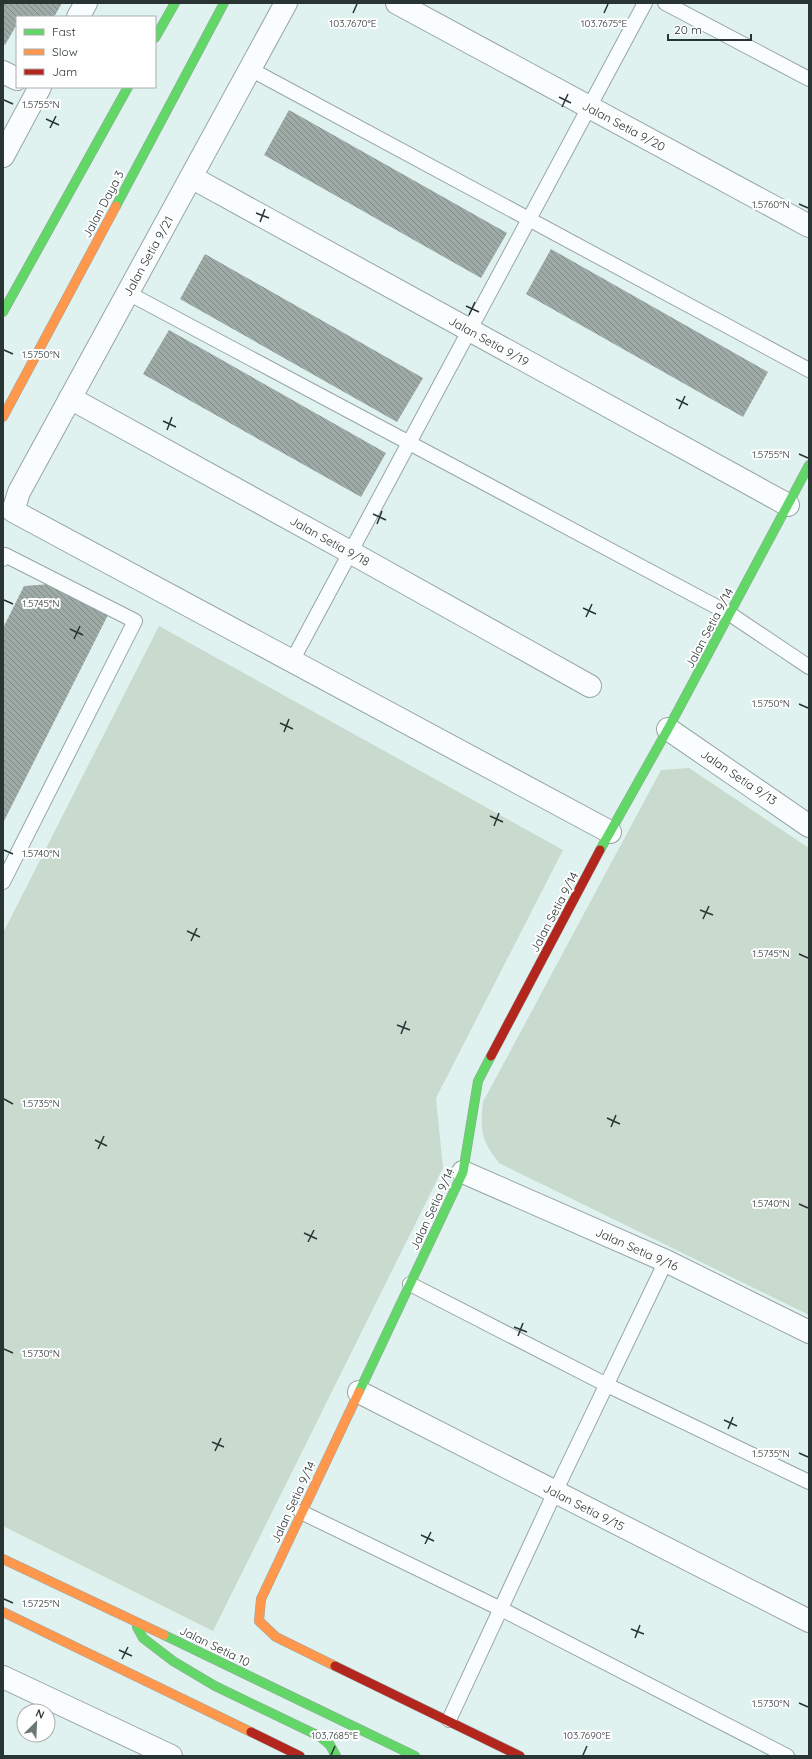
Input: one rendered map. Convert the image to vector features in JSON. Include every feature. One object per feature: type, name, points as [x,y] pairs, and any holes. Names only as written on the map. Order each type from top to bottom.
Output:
[{"type":"street","points":[[79,16],[86,3]]},
{"type":"street","points":[[156,36],[174,3]]},
{"type":"street","name":"Jalan Daya 3","points":[[3,417],[224,3]]},
{"type":"street","name":"Jalan Setia 9/21","points":[[286,3],[19,492],[13,511],[292,661]]},
{"type":"street","name":"Jalan Setia 9/20","points":[[397,3],[809,226]]},
{"type":"street","points":[[3,72],[16,78]]},
{"type":"street","points":[[3,156],[37,88]]},
{"type":"street","points":[[3,312],[127,88]]},
{"type":"street","name":"Jalan Setia 9/19","points":[[191,178],[788,505]]},
{"type":"street","name":"Jalan Setia 9/18","points":[[70,398],[590,686]]},
{"type":"street","name":"Jalan Setia 9/14","points":[[520,1756],[449,1720],[276,1637],[259,1621],[261,1599],[463,1172],[478,1080],[610,832],[668,729],[809,465]]},
{"type":"street","points":[[292,661],[610,832]]},
{"type":"street","name":"Jalan Setia 9/13","points":[[668,729],[809,826]]},
{"type":"street","name":"Jalan Setia 9/16","points":[[463,1172],[666,1261],[809,1332]]},
{"type":"street","name":"Jalan Setia 9/15","points":[[359,1392],[809,1622]]},
{"type":"street","name":"Jalan Setia 10","points":[[3,1559],[134,1620],[415,1756]]},
{"type":"street","points":[[3,1612],[300,1756]]},
{"type":"street","points":[[134,1620],[143,1638],[173,1661],[215,1686],[319,1736],[330,1745],[336,1756]]},
{"type":"street","points":[[3,1677],[171,1756]]},
{"type":"lane","points":[[292,661],[645,3]]},
{"type":"lane","points":[[665,3],[809,79]]},
{"type":"lane","points":[[250,69],[809,370]]},
{"type":"lane","points":[[128,293],[730,614],[809,667]]},
{"type":"lane","points":[[3,882],[135,621],[4,557]]},
{"type":"lane","points":[[449,1720],[555,1492],[666,1261]]},
{"type":"lane","points":[[410,1284],[607,1385],[809,1482]]},
{"type":"lane","points":[[302,1512],[501,1609],[787,1756]]},
{"type":"green space","points":[[159,626],[563,850],[436,1098],[443,1168],[213,1631],[3,1526],[3,933]]},
{"type":"green space","points":[[689,768],[809,848],[809,1315],[499,1163],[488,1147],[483,1134],[483,1102],[661,770]]},
{"type":"building","points":[[3,3],[62,3],[55,16],[16,16],[16,26],[5,45],[3,44]]},
{"type":"building","points":[[289,110],[507,233],[481,278],[264,155]]},
{"type":"building","points":[[551,249],[768,372],[743,417],[526,294]]},
{"type":"building","points":[[205,254],[423,378],[397,422],[180,299]]},
{"type":"building","points":[[169,330],[386,453],[361,497],[143,374]]},
{"type":"building","points":[[51,584],[109,613],[3,823],[3,628],[24,586]]},
{"type":"traffic: fast","points":[[156,36],[175,3]]},
{"type":"traffic: fast","points":[[116,206],[224,3]]},
{"type":"traffic: fast","points":[[3,312],[127,88]]},
{"type":"traffic: fast","points":[[600,850],[668,729],[809,465]]},
{"type":"traffic: fast","points":[[359,1392],[463,1172],[478,1081],[491,1056]]},
{"type":"traffic: fast","points":[[137,1627],[143,1638],[173,1661],[215,1686],[319,1736],[330,1745],[336,1756]]},
{"type":"traffic: fast","points":[[164,1635],[415,1756]]},
{"type":"traffic: slow","points":[[3,417],[116,206]]},
{"type":"traffic: slow","points":[[335,1666],[276,1637],[259,1621],[261,1599],[359,1392]]},
{"type":"traffic: slow","points":[[3,1559],[164,1635]]},
{"type":"traffic: slow","points":[[3,1612],[251,1732]]},
{"type":"traffic: jam","points":[[491,1056],[600,850]]},
{"type":"traffic: jam","points":[[335,1666],[520,1756]]},
{"type":"traffic: jam","points":[[251,1732],[300,1756]]}]
